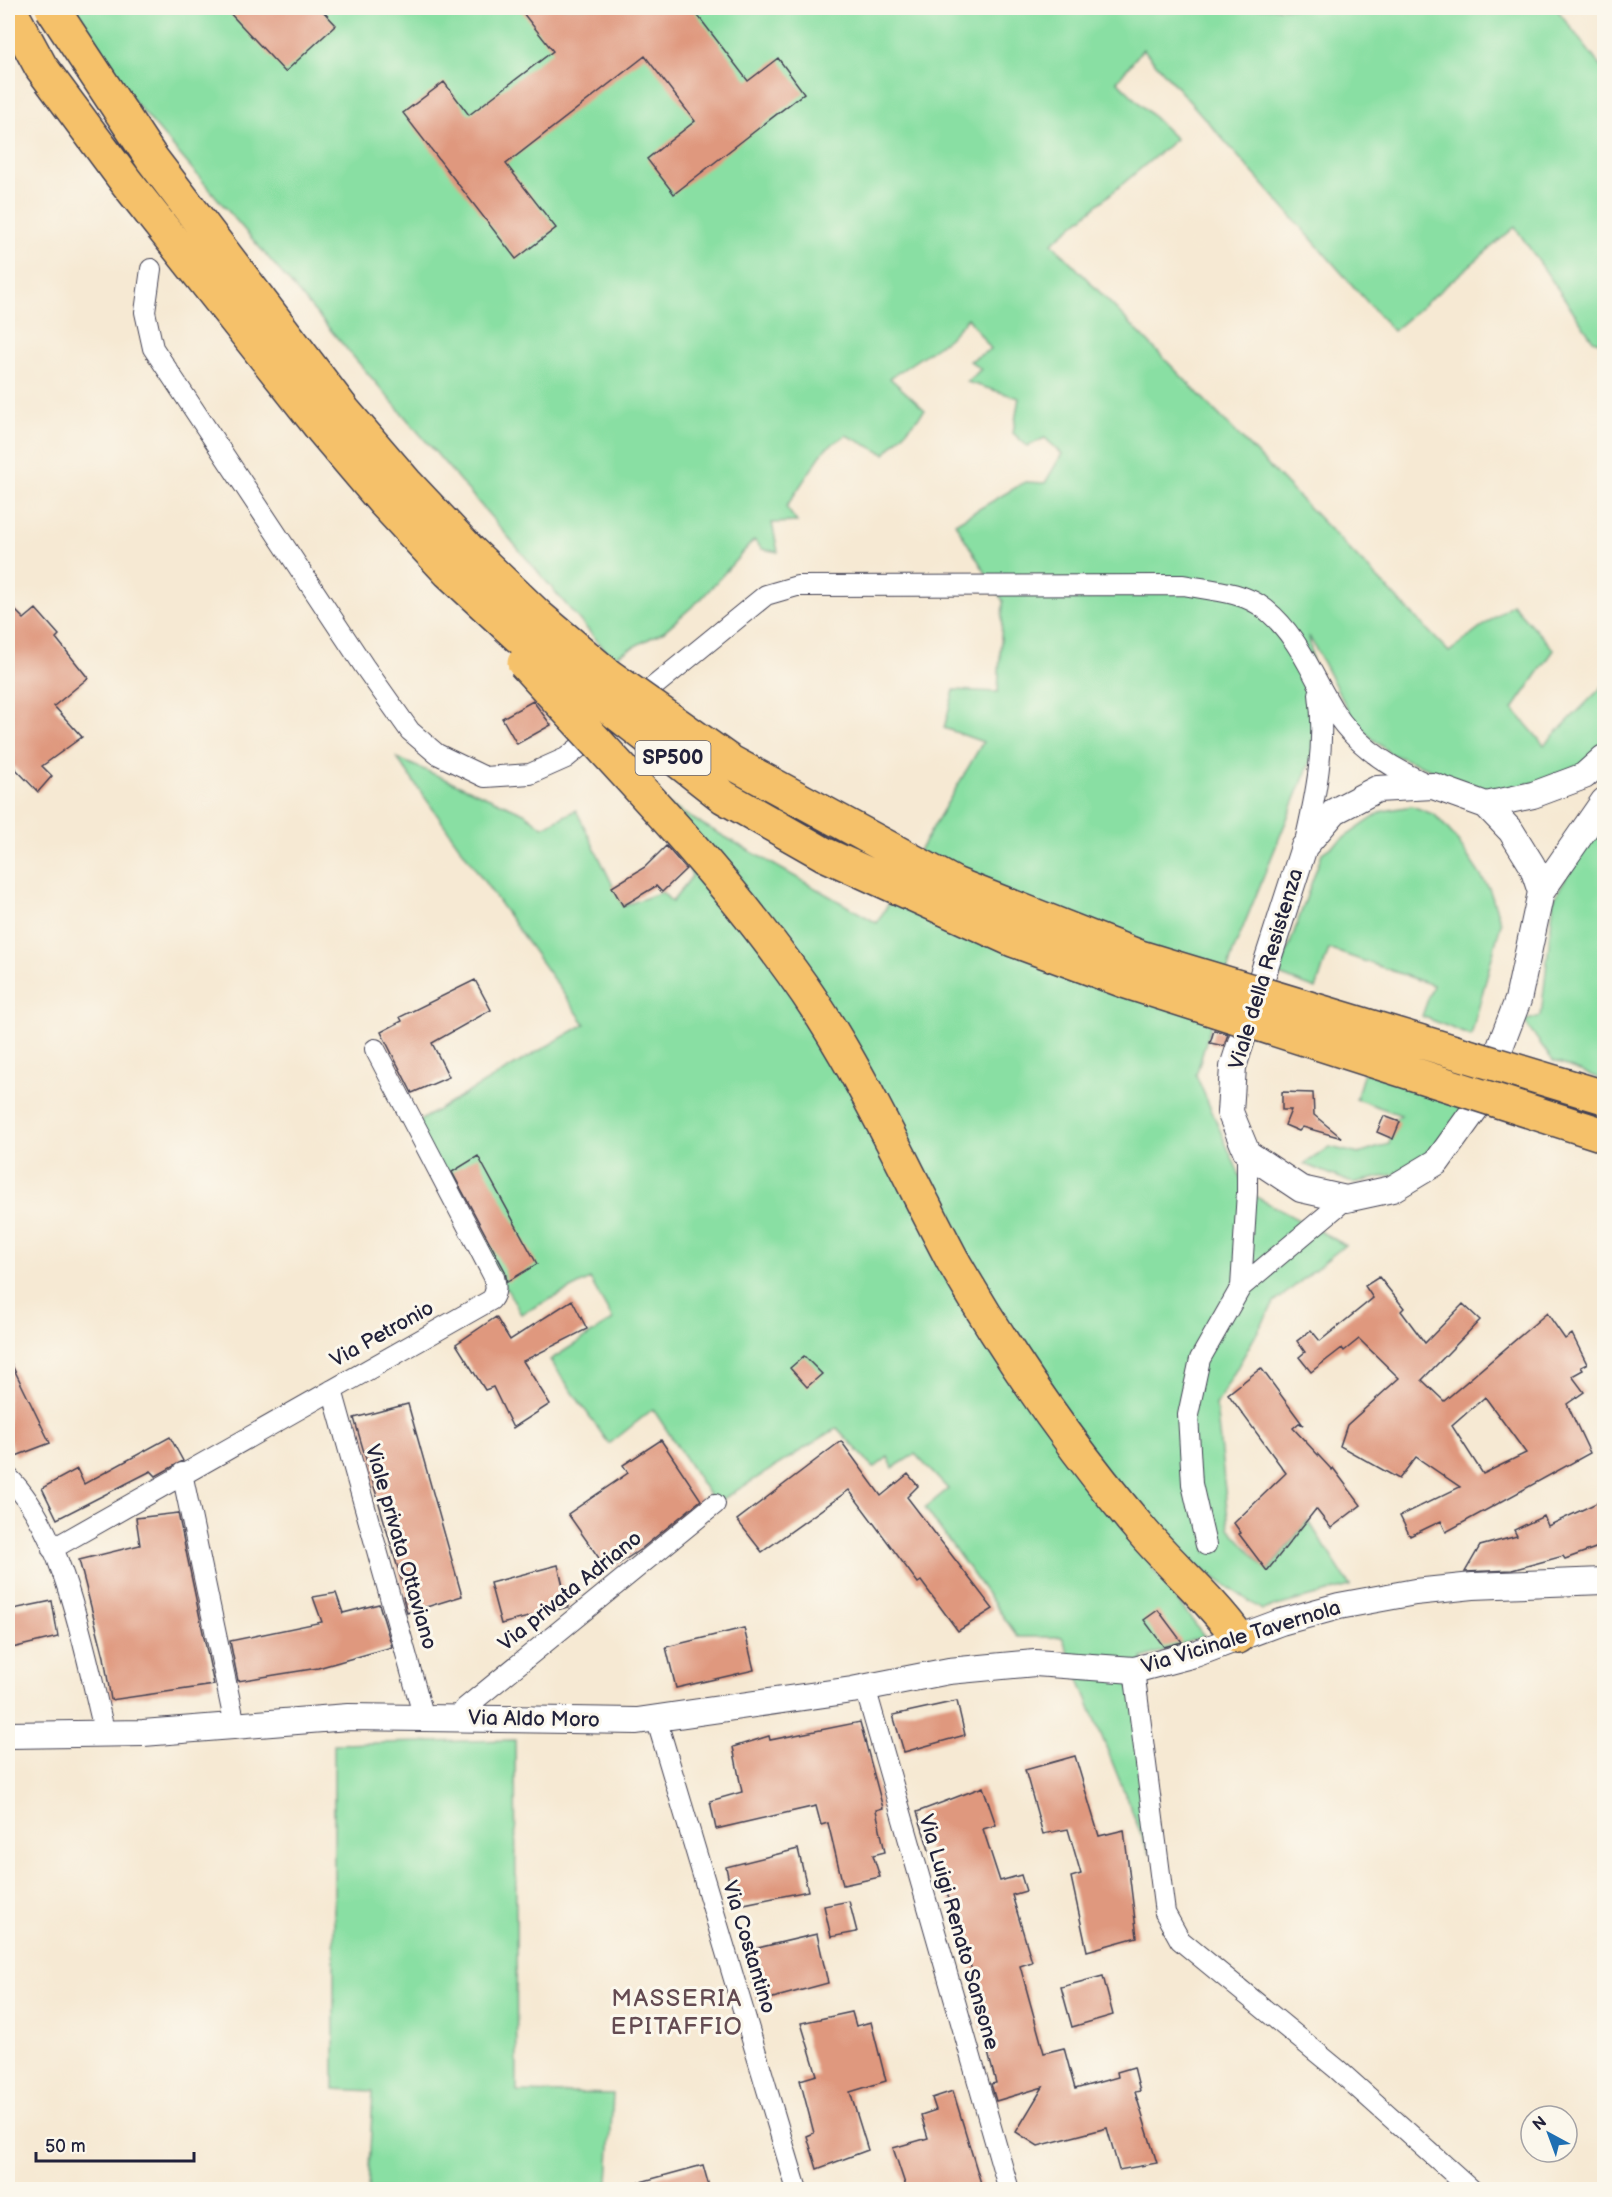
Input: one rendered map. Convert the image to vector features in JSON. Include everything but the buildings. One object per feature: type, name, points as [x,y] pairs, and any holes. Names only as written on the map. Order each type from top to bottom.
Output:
[{"type":"highway","name":"SP500","points":[[9,8],[41,67],[127,183],[322,429],[384,502],[449,572],[554,666],[724,797],[824,854],[1013,940],[1127,982],[1605,1135]]},
{"type":"highway","name":"SP500","points":[[52,8],[152,159],[344,411],[406,483],[470,551],[538,616],[609,676],[729,761],[955,884],[1140,957],[1605,1097]]},
{"type":"highway","points":[[449,572],[523,662],[704,861],[793,973],[867,1092],[953,1261],[992,1327],[1053,1420],[1142,1531],[1223,1617],[1238,1637]]},
{"type":"street","points":[[151,269],[145,312],[153,348],[166,368],[364,666],[410,731],[437,754],[485,777],[530,774],[566,758],[766,595],[797,586],[1183,585],[1236,594],[1264,608],[1292,636],[1334,711],[1357,741],[1408,776],[1433,786]]},
{"type":"street","points":[[1304,847],[1322,756],[1322,718],[1317,679]]},
{"type":"street","points":[[1486,805],[1533,795],[1584,776],[1605,758]]},
{"type":"street","name":"Viale della Resistenza","points":[[1247,1153],[1230,1112],[1233,1067],[1304,847],[1335,811],[1377,789],[1433,786],[1486,805],[1511,831],[1532,865],[1541,892]]},
{"type":"street","points":[[1247,1153],[1300,1189],[1346,1199],[1392,1189],[1437,1162],[1478,1106],[1518,1000],[1541,892],[1605,801]]},
{"type":"street","name":"Via Petronio","points":[[52,1549],[182,1473],[491,1300],[496,1287],[375,1049]]},
{"type":"street","points":[[1241,1287],[1247,1153]]},
{"type":"street","points":[[1206,1545],[1192,1484],[1188,1415],[1200,1359],[1241,1287],[1346,1199]]},
{"type":"street","name":"Viale privata Ottaviano","points":[[332,1390],[424,1718]]},
{"type":"street","points":[[182,1473],[235,1725]]},
{"type":"street","points":[[8,1477],[31,1505],[52,1549],[69,1596],[105,1734]]},
{"type":"street","name":"Via privata Adriano","points":[[458,1718],[465,1708],[715,1504]]},
{"type":"street","name":"Via Vicinale Tavernola","points":[[1057,1664],[1134,1670],[1195,1654],[1238,1637],[1339,1606],[1415,1592],[1605,1581]]},
{"type":"street","name":"Via Aldo Moro","points":[[8,1735],[105,1734],[348,1717],[637,1721],[865,1687],[949,1671],[1035,1663],[1057,1664]]},
{"type":"street","points":[[1134,1670],[1165,1913],[1171,1928],[1180,1940],[1337,2070],[1472,2190]]},
{"type":"street","name":"Via Luigi Renato Sansone","points":[[865,1687],[1009,2190]]},
{"type":"street","name":"Via Costantino","points":[[656,1718],[797,2190]]},
{"type":"green space","points":[[71,8],[1556,8],[1604,71],[1604,344],[1593,340],[1515,227],[1393,331],[1143,49],[1117,81],[1176,139],[1052,243],[1449,652],[1512,604],[1554,650],[1513,709],[1544,745],[1604,685],[1604,739],[1584,763],[1537,782],[1492,792],[1391,754],[1356,725],[1309,636],[1322,733],[1233,952],[1196,1075],[1247,1192],[1345,1245],[1274,1303],[1216,1405],[1229,1528],[1268,1571],[1308,1520],[1350,1586],[1262,1610],[1168,1546],[1151,1566],[1204,1636],[1143,1658],[1149,1854],[1062,1637],[1018,1637],[925,1508],[948,1489],[915,1454],[893,1468],[888,1457],[874,1468],[837,1428],[715,1504],[653,1409],[609,1444],[550,1360],[613,1320],[590,1279],[521,1314],[414,1124],[585,1024],[397,758],[524,813],[543,827],[576,810],[623,906],[662,892],[672,902],[692,876],[665,803],[877,923],[983,742],[944,728],[954,690],[998,692],[1003,601],[955,523],[1025,482],[1045,483],[1062,454],[1045,438],[1027,446],[1013,433],[1019,398],[967,382],[981,369],[970,361],[991,349],[968,318],[948,339],[890,378],[925,410],[885,454],[846,435],[825,449],[786,507],[797,522],[772,523],[778,552],[762,549],[754,540],[701,599],[664,631],[612,658],[91,51]]},
{"type":"green space","points":[[1412,806],[1435,815],[1454,836],[1489,888],[1501,923],[1471,1036],[1422,1016],[1433,985],[1329,949],[1316,989],[1279,975],[1322,853],[1383,811]]},
{"type":"green space","points":[[1604,815],[1604,1080],[1553,1061],[1524,1021],[1541,1016],[1554,899],[1590,834]]},
{"type":"green space","points":[[1364,1072],[1467,1102],[1443,1141],[1401,1173],[1353,1183],[1304,1164],[1330,1147],[1359,1154],[1389,1144],[1394,1120],[1401,1115],[1356,1099]]},
{"type":"green space","points":[[515,1740],[517,2092],[613,2094],[608,2182],[584,2190],[368,2189],[373,2091],[334,2089],[334,1744]]},
{"type":"district","name":"MASSERIA EPITAFFIO","points":[[677,2012]]}]
